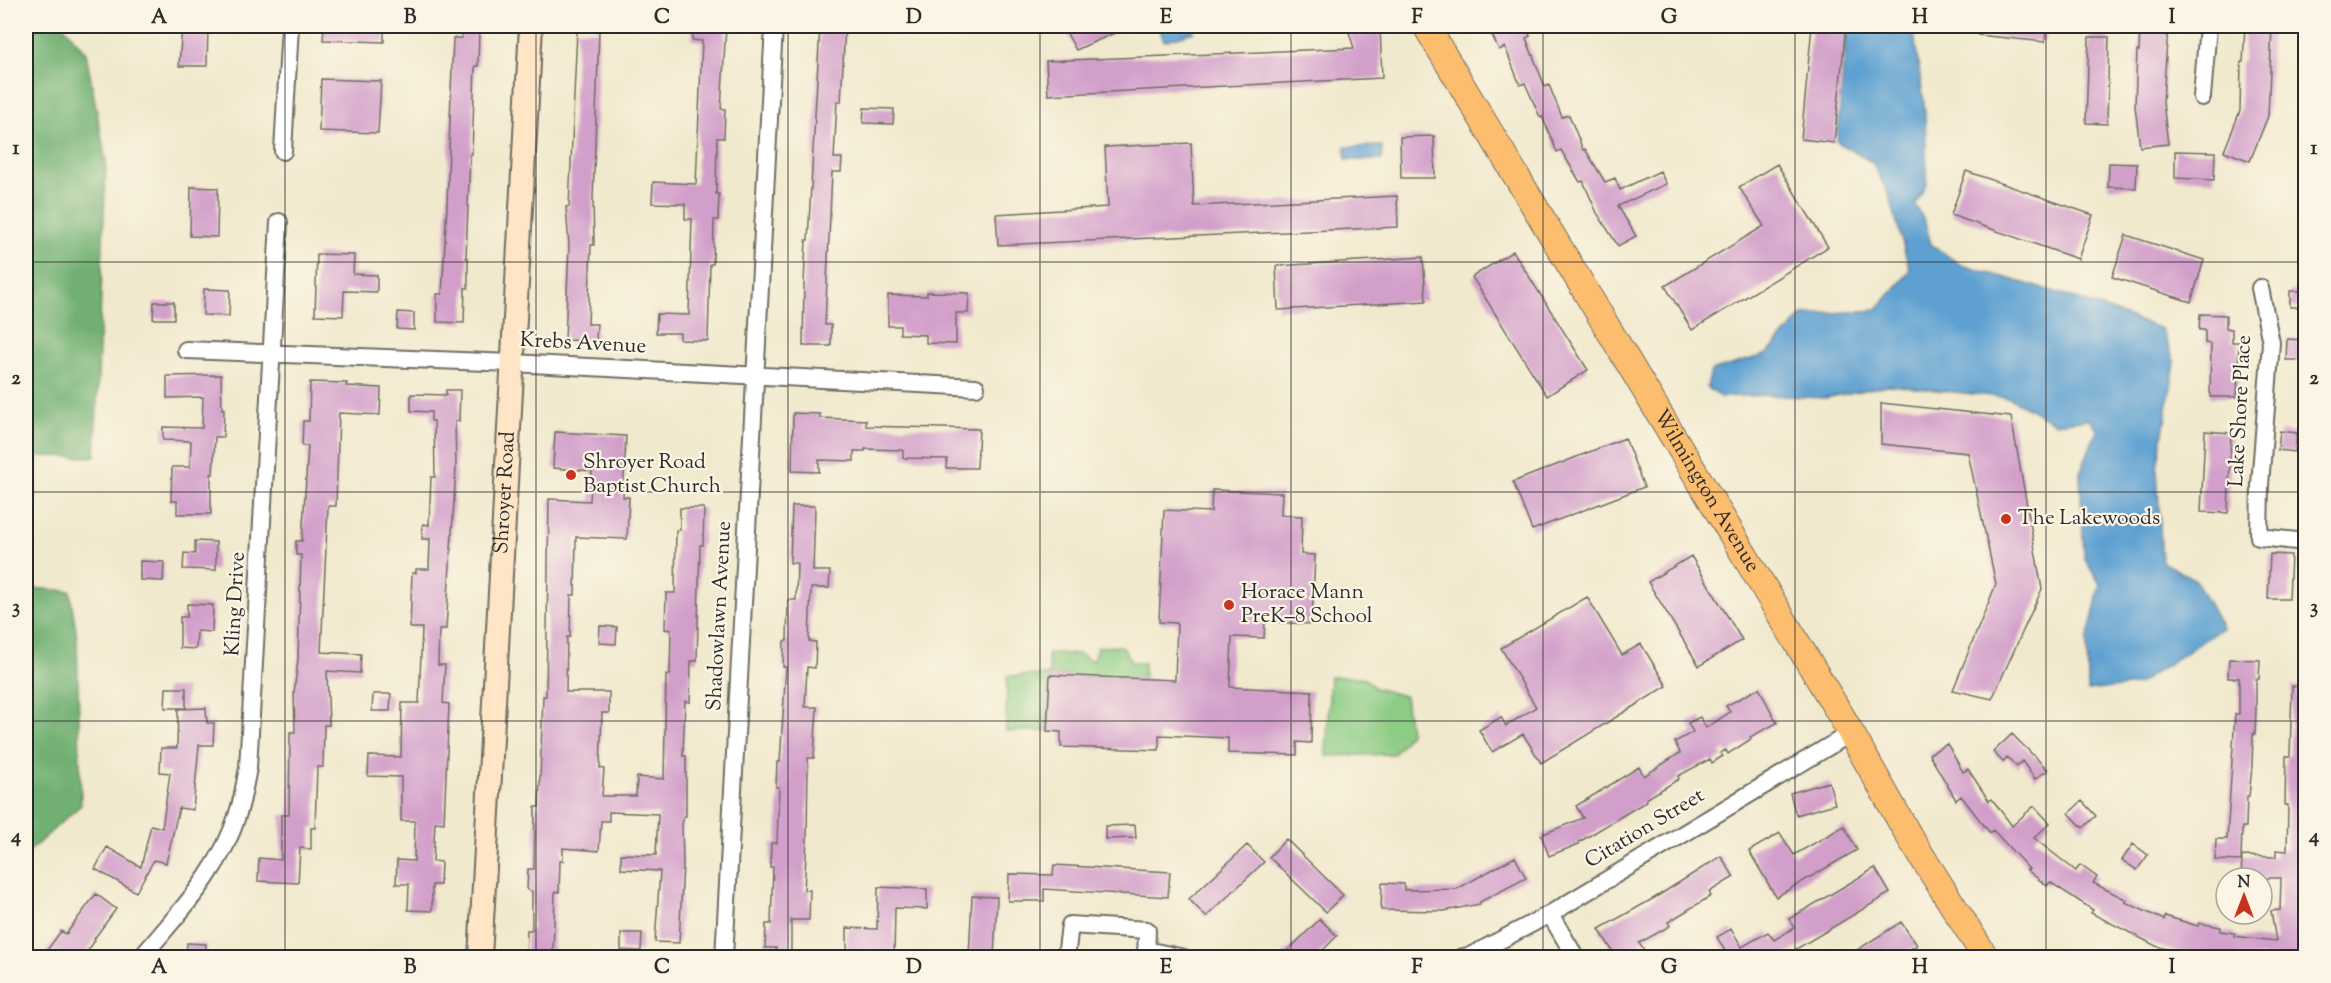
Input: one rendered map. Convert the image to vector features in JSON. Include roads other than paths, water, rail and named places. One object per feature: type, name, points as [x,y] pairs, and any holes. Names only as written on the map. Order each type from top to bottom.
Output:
[{"type":"main road","name":"Shroyer Road","points":[[480,957],[531,26]]},
{"type":"main road","name":"Wilmington Avenue","points":[[1426,26],[1851,733],[1909,836],[1986,957]]},
{"type":"street","points":[[283,151],[290,26]]},
{"type":"street","name":"Shadowlawn Avenue","points":[[724,957],[774,26]]},
{"type":"street","points":[[2202,97],[2208,26]]},
{"type":"street","name":"Kling Drive","points":[[141,957],[196,894],[227,842],[238,813],[248,768],[253,713],[279,222]]},
{"type":"street","name":"Lake Shore Place","points":[[2259,288],[2271,343],[2260,485],[2259,537],[2306,542]]},
{"type":"street","name":"Krebs Avenue","points":[[186,350],[755,374],[976,387]]},
{"type":"street","name":"Citation Street","points":[[1460,957],[1482,950],[1551,914],[1851,733]]},
{"type":"street","points":[[1551,914],[1576,957]]},
{"type":"street","points":[[1066,957],[1070,925],[1147,930],[1146,954],[1184,957]]},
{"type":"water","points":[[1168,26],[1191,26],[1194,32],[1164,41],[1160,30]]},
{"type":"water","points":[[1847,26],[1913,26],[1925,111],[1927,184],[1915,205],[1925,222],[1931,244],[1961,265],[2066,295],[2162,329],[2175,363],[2157,468],[2162,562],[2196,580],[2222,628],[2137,685],[2088,691],[2087,642],[2100,584],[2084,558],[2080,473],[2097,430],[2090,419],[2055,423],[2010,398],[1889,385],[1825,398],[1767,395],[1720,397],[1707,387],[1711,371],[1767,354],[1803,315],[1876,310],[1910,271],[1890,197],[1872,162],[1837,142]]},
{"type":"water","points":[[1382,146],[1382,160],[1346,160],[1345,147]]},
{"type":"place","name":"Shroyer Road Baptist Church","points":[[571,475]]},
{"type":"place","name":"The Lakewoods","points":[[2006,519]]},
{"type":"place","name":"Horace Mann PreK–8 School","points":[[1229,605]]}]
